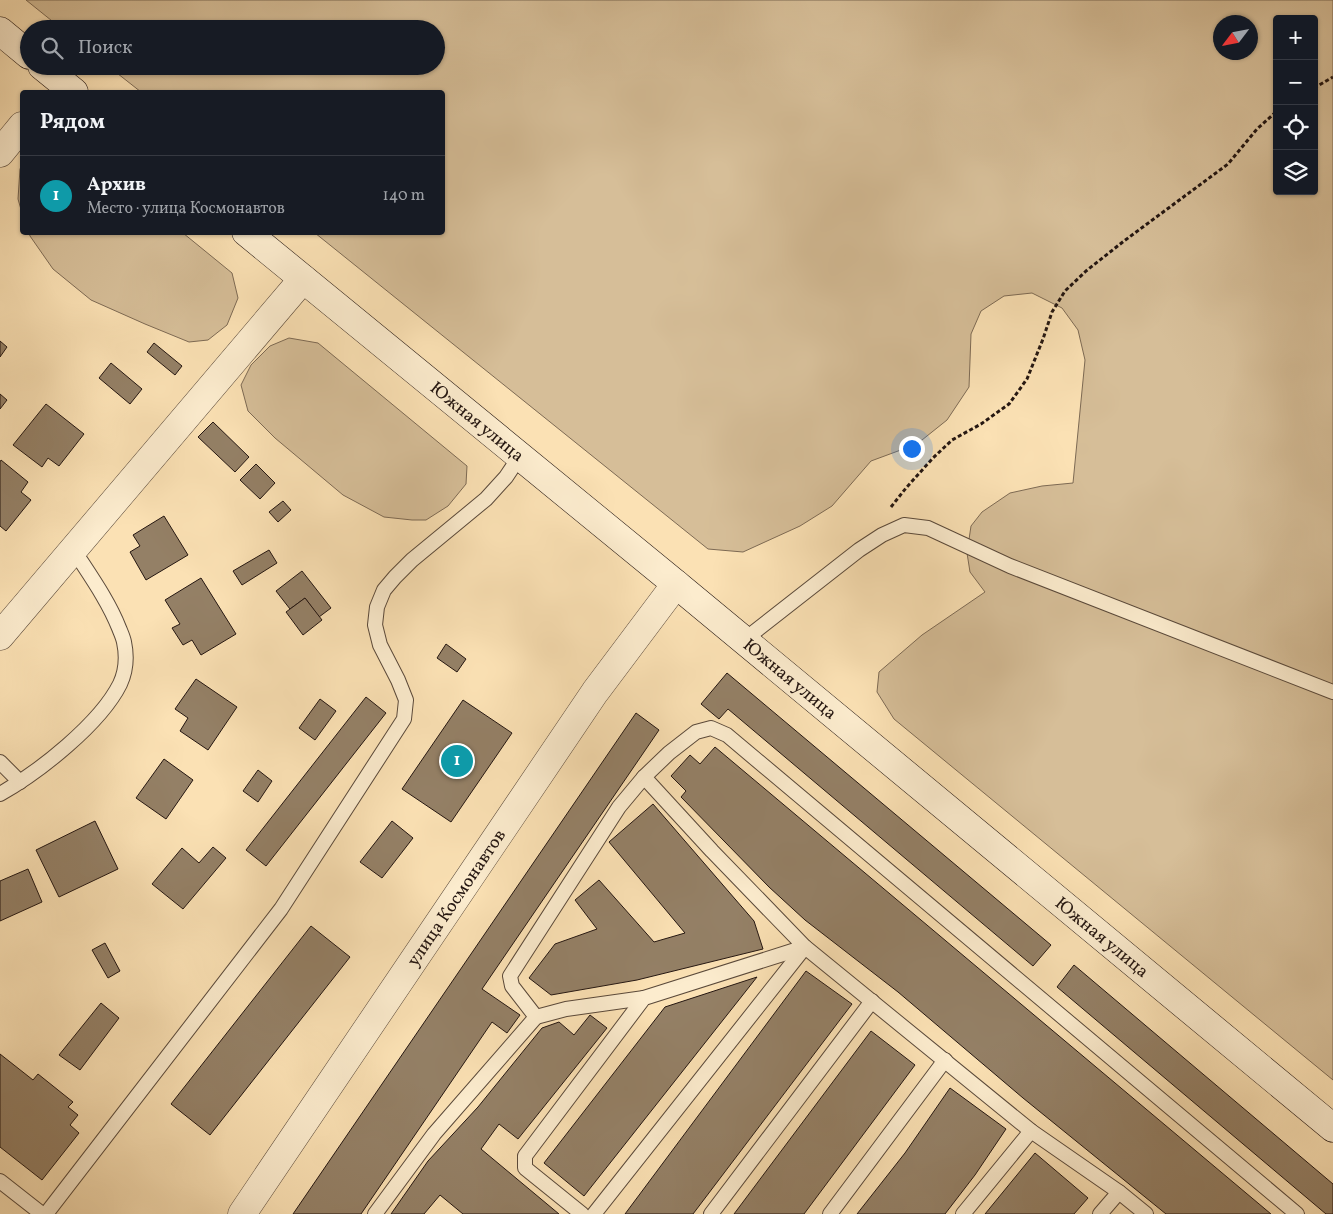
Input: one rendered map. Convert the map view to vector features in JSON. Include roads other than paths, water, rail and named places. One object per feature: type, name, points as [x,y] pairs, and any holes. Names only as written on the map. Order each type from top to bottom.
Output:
[{"type":"main road","points":[[0,31],[20,48]]},
{"type":"main road","points":[[0,152],[20,128]]},
{"type":"main road","name":"Южная улица","points":[[250,235],[744,640],[1333,1128]]},
{"type":"main road","points":[[0,636],[303,279]]},
{"type":"main road","name":"улица Космонавтов","points":[[242,1214],[589,700],[676,584]]},
{"type":"lane","points":[[46,1214],[281,909],[404,719],[406,700],[380,645],[375,625],[377,607],[384,590],[394,576],[486,499],[506,477],[520,456]]},
{"type":"lane","points":[[744,640],[859,550],[882,535],[904,525],[928,528],[1010,566],[1333,692]]},
{"type":"lane","points":[[0,794],[37,770],[80,734],[106,706],[120,683],[126,662],[124,641],[113,612],[73,549]]},
{"type":"lane","points":[[536,1017],[512,986],[510,976],[619,807],[644,777],[669,753],[696,732],[711,728],[727,735],[1298,1214]]},
{"type":"lane","points":[[0,762],[20,782]]},
{"type":"lane","points":[[644,777],[712,851],[805,947],[1031,1131],[1119,1192],[1146,1214]]},
{"type":"lane","points":[[375,1214],[434,1134],[536,1017],[566,1009],[644,998],[805,947]]},
{"type":"lane","points":[[594,1214],[805,947]]},
{"type":"lane","points":[[582,1214],[525,1168],[525,1156],[644,998]]},
{"type":"lane","points":[[711,1214],[872,1001]]},
{"type":"lane","points":[[830,1214],[945,1060]]},
{"type":"lane","points":[[963,1214],[1031,1131]]},
{"type":"lane","points":[[0,1181],[42,1214]]},
{"type":"lane","points":[[1100,1214],[1119,1192]]},
{"type":"place","name":"Архив","points":[[457,761]]}]
